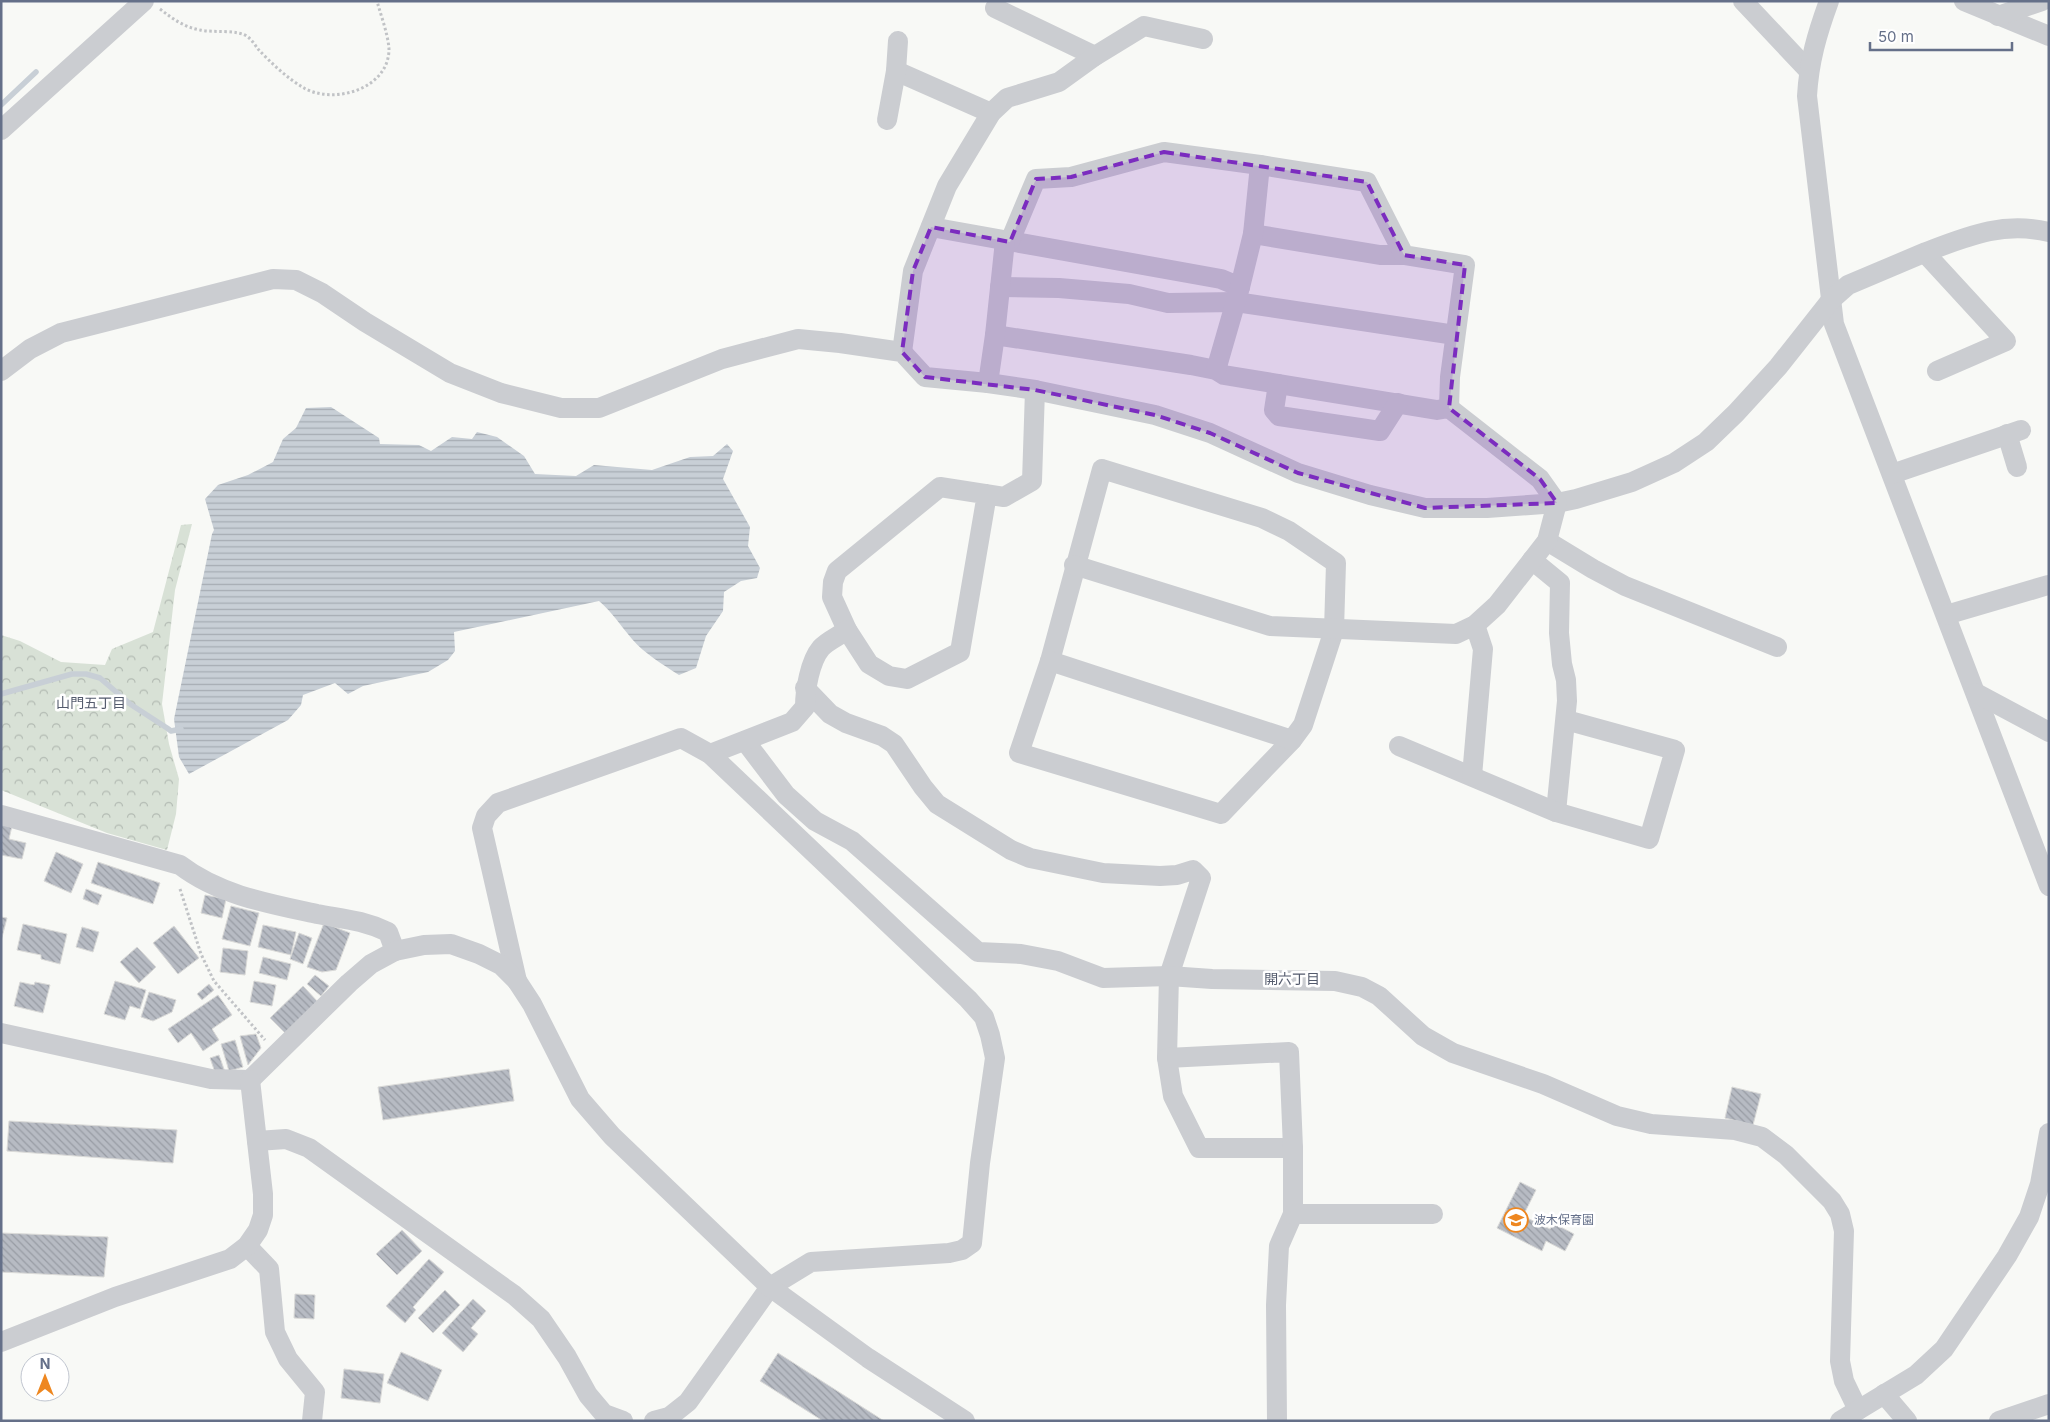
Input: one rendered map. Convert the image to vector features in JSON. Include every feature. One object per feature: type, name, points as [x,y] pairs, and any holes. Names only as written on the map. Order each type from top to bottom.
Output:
[{"type":"street","points":[[1743,1],[1808,70]]},
{"type":"street","points":[[1829,1],[1815,40],[1808,70],[1807,96],[1830,300],[1836,330],[2049,886]]},
{"type":"street","points":[[1964,1],[2049,36]]},
{"type":"street","points":[[1998,16],[2042,1]]},
{"type":"street","points":[[1,130],[150,4]]},
{"type":"street","points":[[995,8],[1095,56]]},
{"type":"street","points":[[902,352],[913,271],[946,186],[991,113],[1006,98],[1059,82],[1095,56],[1144,26],[1204,39]]},
{"type":"street","points":[[886,120],[896,71],[898,41]]},
{"type":"street","points":[[896,71],[991,113]]},
{"type":"street","points":[[988,383],[996,335],[1000,287],[1008,241],[1036,179],[1071,177],[1164,152],[1367,182],[1404,255]]},
{"type":"street","points":[[1216,370],[1253,234],[1260,165]]},
{"type":"street","points":[[931,226],[1221,279],[1238,294]]},
{"type":"street","points":[[1,371],[30,349],[61,332],[273,279],[296,280],[322,292],[365,322],[450,374],[501,393],[561,408],[599,408],[722,359],[798,340],[840,343],[902,352],[925,377],[1035,390],[1155,415],[1210,433],[1298,473],[1370,495],[1425,508],[1487,508],[1557,503],[1576,499],[1632,482],[1674,463],[1706,442],[1736,413],[1778,367],[1830,300],[1848,285],[1972,234],[1996,229],[2033,228],[2049,232]]},
{"type":"street","points":[[1253,234],[1380,255],[1404,255],[1466,265],[1450,377],[1449,408]]},
{"type":"street","points":[[1925,253],[2006,341],[1937,371]]},
{"type":"street","points":[[1000,287],[1059,288],[1130,294],[1168,303],[1238,294],[1455,335]]},
{"type":"street","points":[[996,335],[1191,364],[1216,370],[1224,375],[1437,410],[1449,408],[1540,479],[1557,503]]},
{"type":"street","points":[[1278,384],[1274,410],[1279,416],[1380,431],[1398,403]]},
{"type":"street","points":[[987,494],[960,652],[907,679],[889,676],[869,664],[847,630],[832,597],[833,582],[837,571],[940,487],[1004,496],[1032,481],[1035,390]]},
{"type":"street","points":[[1892,474],[2014,432],[2017,467]]},
{"type":"street","points":[[1102,469],[1262,518],[1289,531],[1336,563],[1334,630],[1303,725],[1292,740],[1222,814],[1019,753],[1050,661],[1074,565],[1102,469]]},
{"type":"street","points":[[1074,565],[1270,626],[1456,634],[1475,625],[1497,605],[1547,541],[1557,503]]},
{"type":"street","points":[[1547,541],[1625,586],[1777,647]]},
{"type":"street","points":[[1532,560],[1560,584],[1559,633],[1562,664],[1566,680],[1566,720],[1556,812]]},
{"type":"street","points":[[1946,615],[2048,585]]},
{"type":"street","points":[[1472,776],[1483,650],[1475,625]]},
{"type":"street","points":[[710,754],[745,742],[792,722],[805,707],[805,688],[810,671],[821,648],[847,630]]},
{"type":"street","points":[[1050,661],[1292,740]]},
{"type":"street","points":[[805,688],[830,714],[846,723],[882,736],[894,744],[937,804],[1011,850],[1030,858],[1103,873],[1160,876],[1176,875],[1193,870],[1201,878],[1169,976],[1167,1058],[1172,1096],[1199,1148],[1293,1148]]},
{"type":"street","points":[[1976,693],[2049,732]]},
{"type":"street","points":[[1399,746],[1556,812],[1649,839],[1675,750],[1566,720]]},
{"type":"street","points":[[517,981],[482,828],[486,816],[498,803],[681,738],[710,754],[968,999],[984,1016],[990,1035],[995,1058],[980,1163],[972,1243],[962,1250],[949,1253],[812,1262],[770,1287],[688,1402],[669,1417],[654,1421]]},
{"type":"street","points":[[745,742],[786,795],[815,821],[852,841],[978,952],[1020,954],[1058,961],[1103,978],[1169,976],[1212,979],[1335,981],[1362,987],[1379,996],[1423,1036],[1452,1053],[1543,1084],[1618,1116],[1651,1124],[1735,1130],[1762,1137],[1786,1154],[1819,1186],[1840,1214],[1844,1231],[1840,1361],[1847,1417],[1916,1375],[1944,1349],[2007,1256],[2032,1209],[2040,1184],[2049,1133]]},
{"type":"street","points":[[1,815],[180,865],[192,874],[239,896],[317,914],[368,923],[388,932],[395,951]]},
{"type":"street","points":[[1,1033],[211,1079],[250,1080],[370,964],[395,951],[424,945],[451,944],[479,954],[501,965],[517,981],[532,1004],[580,1099],[612,1136],[770,1287],[868,1358],[965,1421]]},
{"type":"street","points":[[1167,1058],[1289,1052],[1293,1148],[1293,1214],[1279,1246],[1276,1305],[1277,1421]]},
{"type":"street","points":[[1,1342],[115,1297],[230,1259],[247,1246],[258,1230],[263,1215],[264,1194],[250,1080]]},
{"type":"street","points":[[257,1140],[286,1139],[309,1148],[514,1295],[541,1319],[594,1402],[604,1414],[622,1421]]},
{"type":"street","points":[[1293,1214],[1434,1214]]},
{"type":"street","points":[[247,1246],[269,1269],[275,1332],[288,1360],[315,1392],[312,1421]]},
{"type":"street","points":[[1884,1394],[1907,1421]]},
{"type":"street","points":[[1999,1421],[2049,1404]]},
{"type":"path","points":[[150,4],[182,25],[200,30],[229,32],[248,36],[259,50],[303,88],[338,96],[359,90],[375,80],[386,68],[389,49],[377,1]]},
{"type":"path","points":[[180,865],[180,888],[189,921],[201,954],[214,981],[264,1039],[278,1052]]},
{"type":"highlighted area","points":[[1164,152],[1367,182],[1404,255],[1465,265],[1449,408],[1540,479],[1557,503],[1425,508],[1298,473],[1210,433],[1155,415],[1035,390],[925,377],[902,352],[913,271],[931,227],[1010,242],[1036,179],[1071,177]]},
{"type":"green space","points":[[192,524],[175,590],[162,704],[169,744],[179,779],[176,814],[167,850],[107,833],[1,790],[1,635],[20,641],[61,662],[105,665],[112,649],[153,632],[181,525]]},
{"type":"shaded area","points":[[331,407],[379,438],[380,444],[419,445],[431,451],[452,437],[472,439],[477,432],[497,437],[524,456],[535,474],[576,476],[594,465],[652,470],[690,457],[713,456],[727,444],[733,451],[723,479],[750,527],[748,546],[760,568],[757,578],[741,581],[724,592],[723,611],[706,636],[696,668],[679,675],[642,649],[599,601],[454,632],[455,651],[448,660],[428,672],[363,686],[348,694],[335,683],[303,695],[301,705],[288,720],[189,774],[179,757],[174,719],[214,530],[205,499],[218,485],[248,475],[273,462],[283,439],[296,428],[306,408]]},
{"type":"building","points":[[1,823],[12,826],[9,839],[26,843],[22,859],[1,855]]},
{"type":"building","points":[[56,852],[83,864],[71,893],[44,881]]},
{"type":"building","points":[[98,862],[160,883],[153,904],[91,883]]},
{"type":"building","points":[[86,889],[102,895],[98,905],[83,899]]},
{"type":"building","points":[[205,895],[226,899],[222,918],[201,913]]},
{"type":"building","points":[[231,906],[259,913],[250,946],[222,939]]},
{"type":"building","points":[[1,917],[7,918],[1,941]]},
{"type":"building","points":[[324,923],[350,933],[336,970],[322,972],[307,967]]},
{"type":"building","points":[[23,924],[67,934],[60,964],[41,959],[41,955],[17,950]]},
{"type":"building","points":[[263,925],[296,932],[291,955],[258,947]]},
{"type":"building","points":[[174,926],[199,958],[178,974],[153,943]]},
{"type":"building","points":[[82,927],[99,932],[93,952],[76,947]]},
{"type":"building","points":[[299,933],[312,938],[303,964],[290,959]]},
{"type":"building","points":[[137,947],[156,967],[139,983],[120,962]]},
{"type":"building","points":[[223,948],[248,951],[245,975],[220,972]]},
{"type":"building","points":[[263,957],[291,964],[287,980],[259,973]]},
{"type":"building","points":[[315,975],[329,986],[321,996],[307,984]]},
{"type":"building","points":[[115,981],[146,990],[140,1009],[130,1006],[125,1020],[104,1014]]},
{"type":"building","points":[[254,981],[276,985],[272,1006],[250,1002]]},
{"type":"building","points":[[20,982],[34,985],[35,982],[50,985],[43,1013],[14,1006]]},
{"type":"building","points":[[209,984],[214,990],[202,1000],[197,994]]},
{"type":"building","points":[[303,986],[318,1002],[286,1034],[270,1018]]},
{"type":"building","points":[[149,992],[176,1000],[172,1012],[153,1021],[141,1017]]},
{"type":"building","points":[[218,995],[232,1015],[212,1029],[219,1040],[203,1051],[191,1033],[178,1043],[168,1029]]},
{"type":"building","points":[[256,1034],[261,1048],[248,1065],[240,1036]]},
{"type":"building","points":[[235,1040],[243,1067],[229,1071],[221,1044]]},
{"type":"building","points":[[219,1055],[225,1072],[216,1075],[210,1058]]},
{"type":"building","points":[[509,1069],[514,1101],[383,1120],[378,1087]]},
{"type":"building","points":[[1732,1087],[1761,1094],[1753,1125],[1725,1118]]},
{"type":"building","points":[[9,1121],[177,1130],[173,1163],[7,1151]]},
{"type":"building","name":"波木保育園","points":[[1520,1182],[1536,1190],[1523,1216],[1550,1229],[1553,1223],[1574,1234],[1565,1251],[1546,1241],[1542,1251],[1497,1228]]},
{"type":"building","points":[[402,1230],[422,1251],[397,1275],[376,1254]]},
{"type":"building","points":[[1,1233],[108,1237],[104,1277],[1,1272]]},
{"type":"building","points":[[429,1259],[444,1272],[413,1307],[416,1310],[405,1323],[386,1306]]},
{"type":"building","points":[[445,1290],[460,1305],[433,1333],[418,1318]]},
{"type":"building","points":[[295,1294],[315,1295],[314,1319],[294,1318]]},
{"type":"building","points":[[473,1299],[486,1311],[471,1328],[478,1334],[463,1352],[442,1333]]},
{"type":"building","points":[[401,1352],[442,1370],[428,1401],[387,1383]]},
{"type":"building","points":[[778,1353],[884,1421],[823,1421],[760,1381]]},
{"type":"building","points":[[344,1369],[384,1374],[380,1403],[341,1398]]},
{"type":"waterway","points":[[1,105],[36,72]]},
{"type":"waterway","points":[[1,694],[72,674],[86,674],[100,678],[130,704],[171,731],[181,729]]},
{"type":"place","name":"波木保育園","points":[[1516,1220]]},
{"type":"district","name":"山門五丁目","points":[[91,703]]},
{"type":"district","name":"開六丁目","points":[[1292,979]]}]
